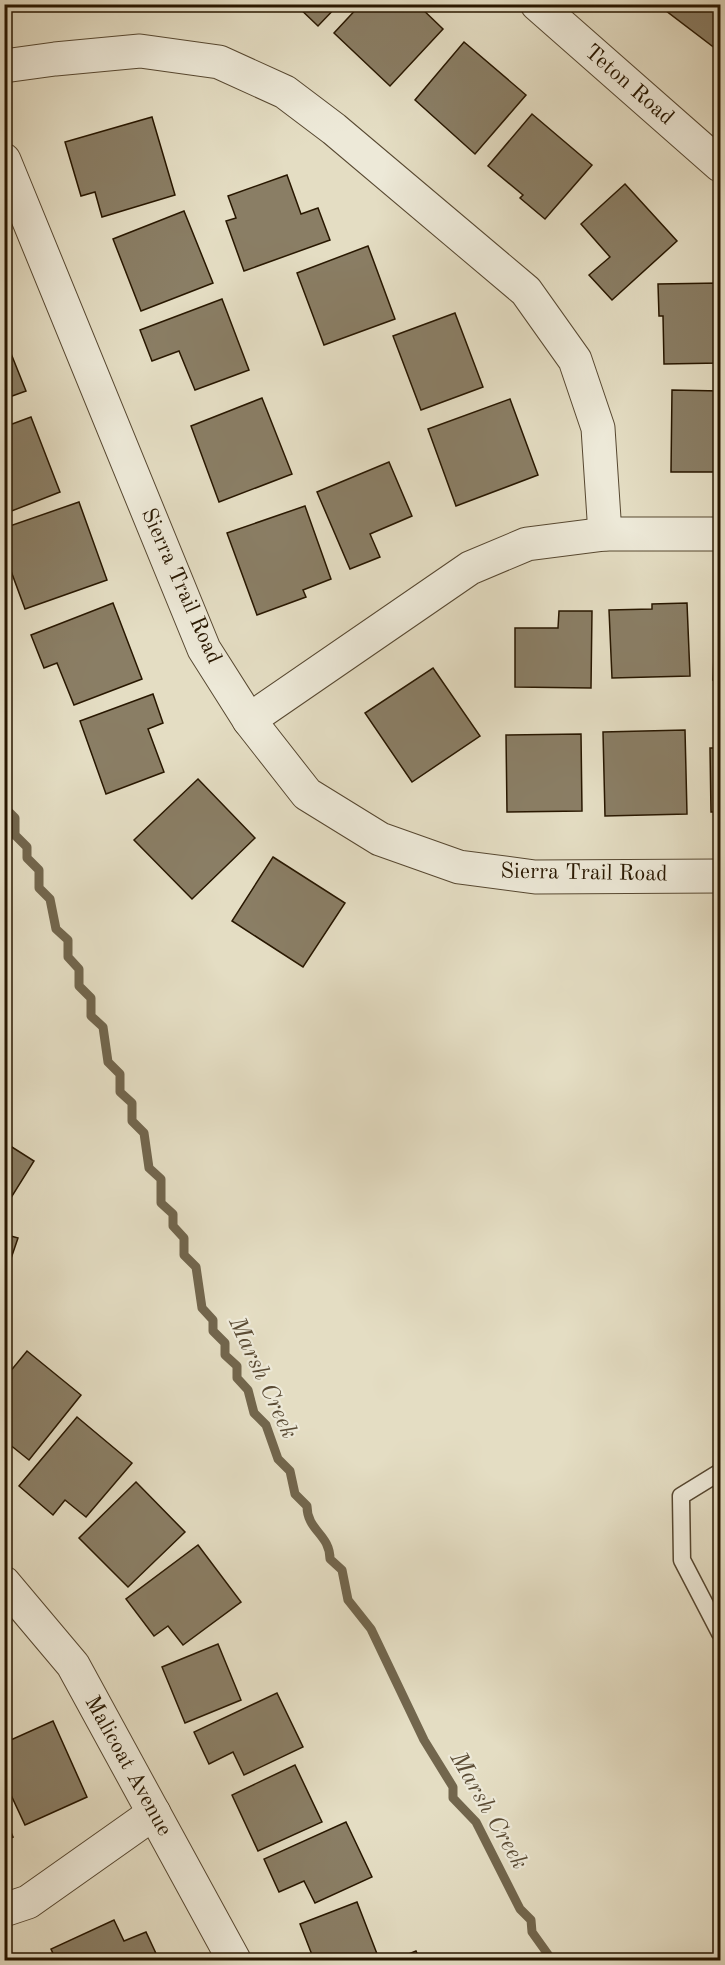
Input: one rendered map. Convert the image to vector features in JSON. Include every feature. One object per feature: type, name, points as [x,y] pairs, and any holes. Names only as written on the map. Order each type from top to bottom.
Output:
[{"type":"street","name":"Teton Road","points":[[537,4],[720,165]]},
{"type":"street","points":[[4,66],[140,51],[219,62],[285,92],[334,129],[526,291],[575,360],[598,428],[605,534]]},
{"type":"street","name":"Sierra Trail Road","points":[[4,160],[204,649],[249,720],[307,794],[380,839],[459,867],[535,876],[720,876]]},
{"type":"street","points":[[249,720],[470,568],[527,544],[605,534],[720,534]]},
{"type":"street","name":"Malicoat Avenue","points":[[4,1583],[74,1665],[234,1960]]},
{"type":"street","points":[[4,1910],[28,1902],[154,1813]]},
{"type":"lane","points":[[720,1472],[681,1497],[682,1560],[720,1633]]},
{"type":"building","points":[[295,4],[339,4],[318,26]]},
{"type":"building","points":[[361,4],[417,4],[443,29],[390,86],[334,33]]},
{"type":"building","points":[[663,4],[720,4],[720,52],[661,7]]},
{"type":"building","points":[[464,42],[526,95],[475,154],[415,100]]},
{"type":"building","points":[[532,114],[592,165],[545,219],[520,198],[523,195],[488,166]]},
{"type":"building","points":[[152,117],[175,195],[102,217],[95,192],[81,196],[65,142]]},
{"type":"building","points":[[287,175],[301,214],[318,208],[330,240],[244,271],[226,221],[236,218],[228,196]]},
{"type":"building","points":[[625,184],[677,241],[612,300],[589,275],[610,257],[581,224]]},
{"type":"building","points":[[184,211],[213,283],[141,311],[113,239]]},
{"type":"building","points":[[368,246],[395,319],[324,345],[297,273]]},
{"type":"building","points":[[720,283],[720,363],[664,364],[663,316],[659,316],[658,284]]},
{"type":"building","points":[[222,299],[249,370],[195,390],[179,351],[152,361],[140,330]]},
{"type":"building","points":[[455,313],[483,387],[421,410],[393,336]]},
{"type":"building","points":[[4,336],[26,391],[4,399]]},
{"type":"building","points":[[672,390],[720,391],[720,472],[671,472]]},
{"type":"building","points":[[262,398],[292,474],[219,502],[191,426]]},
{"type":"building","points":[[510,399],[538,475],[456,506],[428,429]]},
{"type":"building","points":[[31,417],[60,492],[4,514],[4,427]]},
{"type":"building","points":[[389,462],[412,516],[370,534],[380,557],[350,569],[317,492]]},
{"type":"building","points":[[79,502],[107,580],[25,609],[4,552],[4,528]]},
{"type":"building","points":[[305,506],[331,579],[303,590],[306,597],[257,615],[227,533]]},
{"type":"building","points":[[113,603],[142,679],[74,705],[57,663],[44,668],[31,635]]},
{"type":"building","points":[[687,603],[690,676],[612,678],[609,610],[652,609],[652,604]]},
{"type":"building","points":[[716,605],[720,605],[720,680],[713,680]]},
{"type":"building","points":[[559,611],[592,611],[591,688],[515,687],[515,628],[558,628]]},
{"type":"building","points":[[433,668],[480,736],[412,782],[365,713]]},
{"type":"building","points":[[153,694],[163,723],[148,729],[164,772],[106,794],[80,721]]},
{"type":"building","points":[[685,730],[687,814],[605,816],[603,732]]},
{"type":"building","points":[[581,734],[582,811],[507,812],[506,735]]},
{"type":"building","points":[[710,748],[720,748],[720,812],[711,812]]},
{"type":"building","points":[[198,779],[255,838],[192,899],[134,840]]},
{"type":"building","points":[[273,857],[345,903],[303,967],[232,921]]},
{"type":"building","points":[[4,1142],[34,1161],[4,1209]]},
{"type":"building","points":[[4,1234],[18,1238],[4,1279]]},
{"type":"building","points":[[27,1351],[81,1395],[29,1460],[4,1440],[4,1379]]},
{"type":"building","points":[[77,1417],[132,1463],[86,1517],[65,1500],[53,1515],[19,1486]]},
{"type":"building","points":[[136,1482],[185,1532],[128,1587],[79,1538]]},
{"type":"building","points":[[198,1545],[241,1602],[183,1645],[168,1626],[154,1636],[126,1599]]},
{"type":"building","points":[[218,1644],[241,1700],[185,1723],[162,1667]]},
{"type":"building","points":[[277,1693],[303,1747],[244,1775],[233,1752],[209,1764],[194,1732]]},
{"type":"building","points":[[53,1721],[87,1797],[25,1825],[4,1780],[4,1743]]},
{"type":"building","points":[[295,1765],[322,1822],[258,1851],[232,1795]]},
{"type":"building","points":[[4,1815],[13,1837],[4,1841]]},
{"type":"building","points":[[346,1822],[372,1877],[315,1903],[304,1881],[279,1892],[264,1859]]},
{"type":"building","points":[[357,1902],[379,1959],[314,1960],[300,1924]]},
{"type":"building","points":[[114,1920],[124,1941],[146,1932],[159,1960],[56,1960],[51,1949]]},
{"type":"building","points":[[416,1951],[420,1960],[394,1960]]},
{"type":"waterway","name":"Marsh Creek","points":[[4,807],[15,818],[15,835],[27,847],[27,858],[39,870],[39,888],[50,899],[56,929],[68,940],[68,957],[79,969],[79,986],[91,998],[91,1016],[103,1027],[108,1062],[120,1074],[120,1092],[132,1103],[132,1121],[144,1133],[149,1168],[161,1179],[161,1203],[173,1214],[173,1226],[184,1238],[184,1255],[196,1267],[202,1308],[213,1320],[213,1331],[225,1343],[225,1355],[237,1366],[237,1378],[248,1390],[254,1413],[266,1425],[278,1459],[290,1471],[295,1494],[307,1506],[311,1521],[326,1544],[330,1559],[342,1570],[348,1600],[371,1629],[424,1740],[453,1787],[453,1798],[476,1822],[520,1909],[531,1920],[532,1932],[552,1960]]}]
